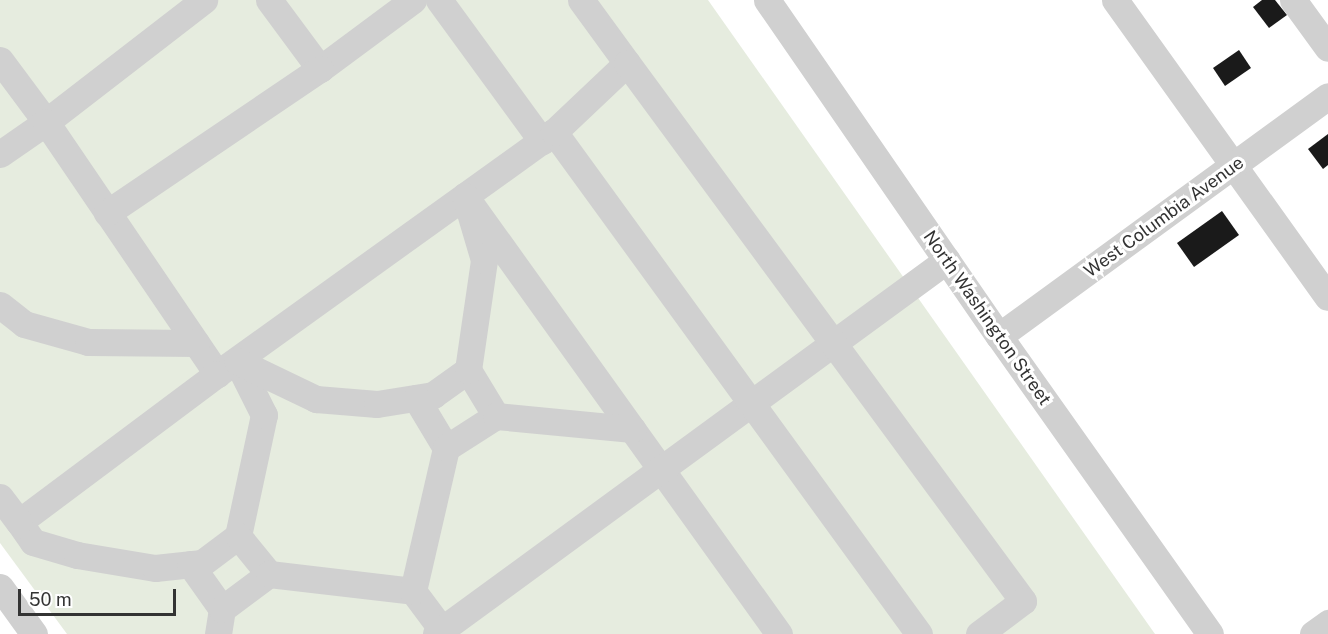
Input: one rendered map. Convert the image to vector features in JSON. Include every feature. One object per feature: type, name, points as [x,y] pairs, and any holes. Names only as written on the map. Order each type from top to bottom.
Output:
[{"type":"street","points":[[0,154],[204,0]]},
{"type":"street","points":[[268,0],[320,69]]},
{"type":"street","points":[[107,213],[320,69],[412,0]]},
{"type":"street","points":[[440,0],[548,137],[751,403],[919,634]]},
{"type":"street","points":[[581,0],[1023,601],[979,634]]},
{"type":"street","name":"North Washington Street","points":[[767,0],[999,336],[1210,634]]},
{"type":"street","points":[[1115,0],[1328,297]]},
{"type":"street","points":[[1293,0],[1328,48]]},
{"type":"street","points":[[0,60],[196,343],[227,368],[264,415],[238,536],[202,563],[155,568],[77,555],[33,542],[0,497]]},
{"type":"street","points":[[19,522],[227,368],[548,137],[627,63]]},
{"type":"street","name":"West Columbia Avenue","points":[[999,336],[1328,96]]},
{"type":"street","points":[[465,196],[484,260],[468,370],[496,416]]},
{"type":"street","points":[[465,196],[779,634]]},
{"type":"street","points":[[416,398],[446,448],[413,591],[441,633],[947,260]]},
{"type":"street","points":[[0,305],[24,324],[88,342],[196,343]]},
{"type":"street","points":[[227,368],[316,399],[377,404],[433,395],[468,370]]},
{"type":"street","points":[[446,448],[496,416],[632,429]]},
{"type":"street","points":[[238,536],[269,574],[413,591]]},
{"type":"street","points":[[190,564],[220,622],[269,574]]},
{"type":"street","points":[[0,587],[34,634]]},
{"type":"street","points":[[1313,634],[1328,623]]},
{"type":"shaded area","points":[[0,0],[708,0],[1155,634],[67,634],[0,543]]},
{"type":"building","points":[[1262,0],[1275,0],[1287,15],[1269,28],[1253,7]]},
{"type":"building","points":[[1239,50],[1251,68],[1225,86],[1213,68]]},
{"type":"building","points":[[1328,134],[1328,165],[1323,169],[1308,149]]},
{"type":"building","points":[[1222,211],[1239,235],[1194,267],[1177,243]]}]
